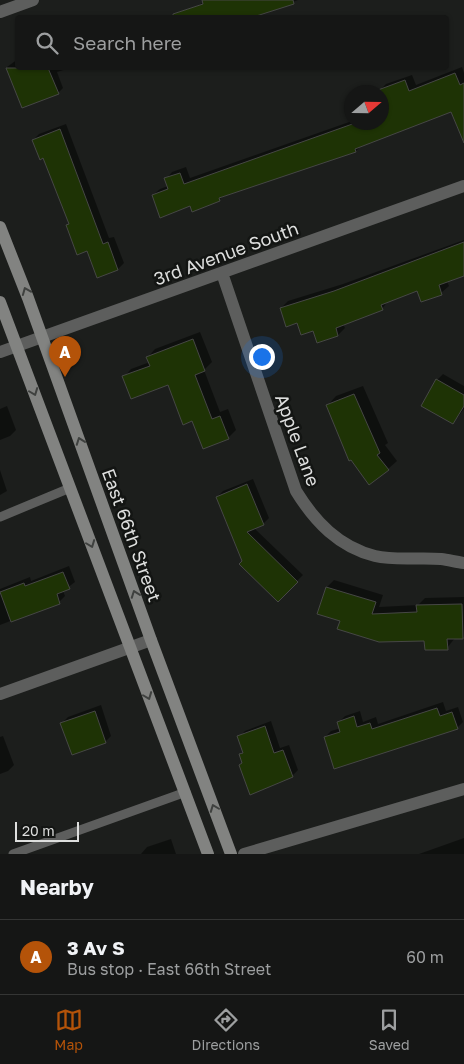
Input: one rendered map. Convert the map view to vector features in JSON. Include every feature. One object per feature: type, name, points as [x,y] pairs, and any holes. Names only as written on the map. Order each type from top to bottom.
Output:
[{"type":"main road","name":"East 66th Street","points":[[0,227],[231,854]]},
{"type":"main road","points":[[0,302],[208,854]]},
{"type":"street","points":[[0,12],[33,0]]},
{"type":"street","name":"3rd Avenue South","points":[[0,352],[464,186]]},
{"type":"street","name":"Apple Lane","points":[[222,273],[296,491],[309,513],[328,532],[351,547],[376,556],[441,559],[464,563]]},
{"type":"street","points":[[0,694],[151,640]]},
{"type":"street","points":[[244,854],[464,789]]},
{"type":"lane","points":[[0,517],[70,488]]},
{"type":"lane","points":[[13,854],[186,792]]},
{"type":"building","points":[[202,0],[293,0],[294,4],[259,15],[173,15],[203,4]]},
{"type":"building","points":[[6,68],[15,68],[15,70],[49,70],[59,94],[22,108]]},
{"type":"building","points":[[455,73],[460,85],[464,83],[464,143],[451,112],[355,149],[356,152],[219,198],[220,201],[192,212],[190,206],[160,218],[152,195],[168,189],[164,178],[180,173],[184,184],[344,127],[344,130],[389,130],[389,86],[405,80],[409,91]]},
{"type":"building","points":[[60,129],[103,244],[108,242],[118,270],[97,278],[87,251],[77,255],[66,225],[69,224],[43,158],[40,160],[32,140]]},
{"type":"building","points":[[464,242],[464,276],[439,285],[442,295],[421,302],[417,291],[381,305],[383,310],[336,328],[338,336],[317,343],[313,331],[301,335],[297,323],[286,327],[280,308],[334,291]]},
{"type":"building","points":[[193,339],[205,371],[195,375],[212,419],[220,416],[229,439],[203,449],[192,421],[183,425],[168,385],[131,399],[122,376],[150,366],[146,357]]},
{"type":"building","points":[[436,379],[464,395],[464,406],[453,424],[421,406]]},
{"type":"building","points":[[354,394],[380,453],[377,455],[389,470],[369,485],[351,460],[349,461],[326,405]]},
{"type":"building","points":[[247,484],[264,525],[247,532],[298,582],[278,602],[239,564],[242,561],[216,497]]},
{"type":"building","points":[[63,572],[70,589],[57,594],[60,604],[11,622],[0,592],[24,583],[25,586]]},
{"type":"building","points":[[326,587],[376,602],[372,614],[417,612],[416,605],[462,604],[463,639],[447,639],[448,650],[425,650],[424,641],[379,642],[337,629],[340,621],[317,614]]},
{"type":"building","points":[[437,708],[440,716],[452,712],[458,729],[334,769],[324,737],[340,732],[337,722],[354,716],[357,727],[370,723],[372,729]]},
{"type":"building","points":[[95,711],[106,743],[72,755],[60,723]]},
{"type":"building","points":[[265,726],[274,753],[283,750],[293,777],[250,795],[239,765],[242,763],[239,754],[243,753],[237,736]]},
{"type":"place","name":"3 Av S","points":[[65,377]]}]
